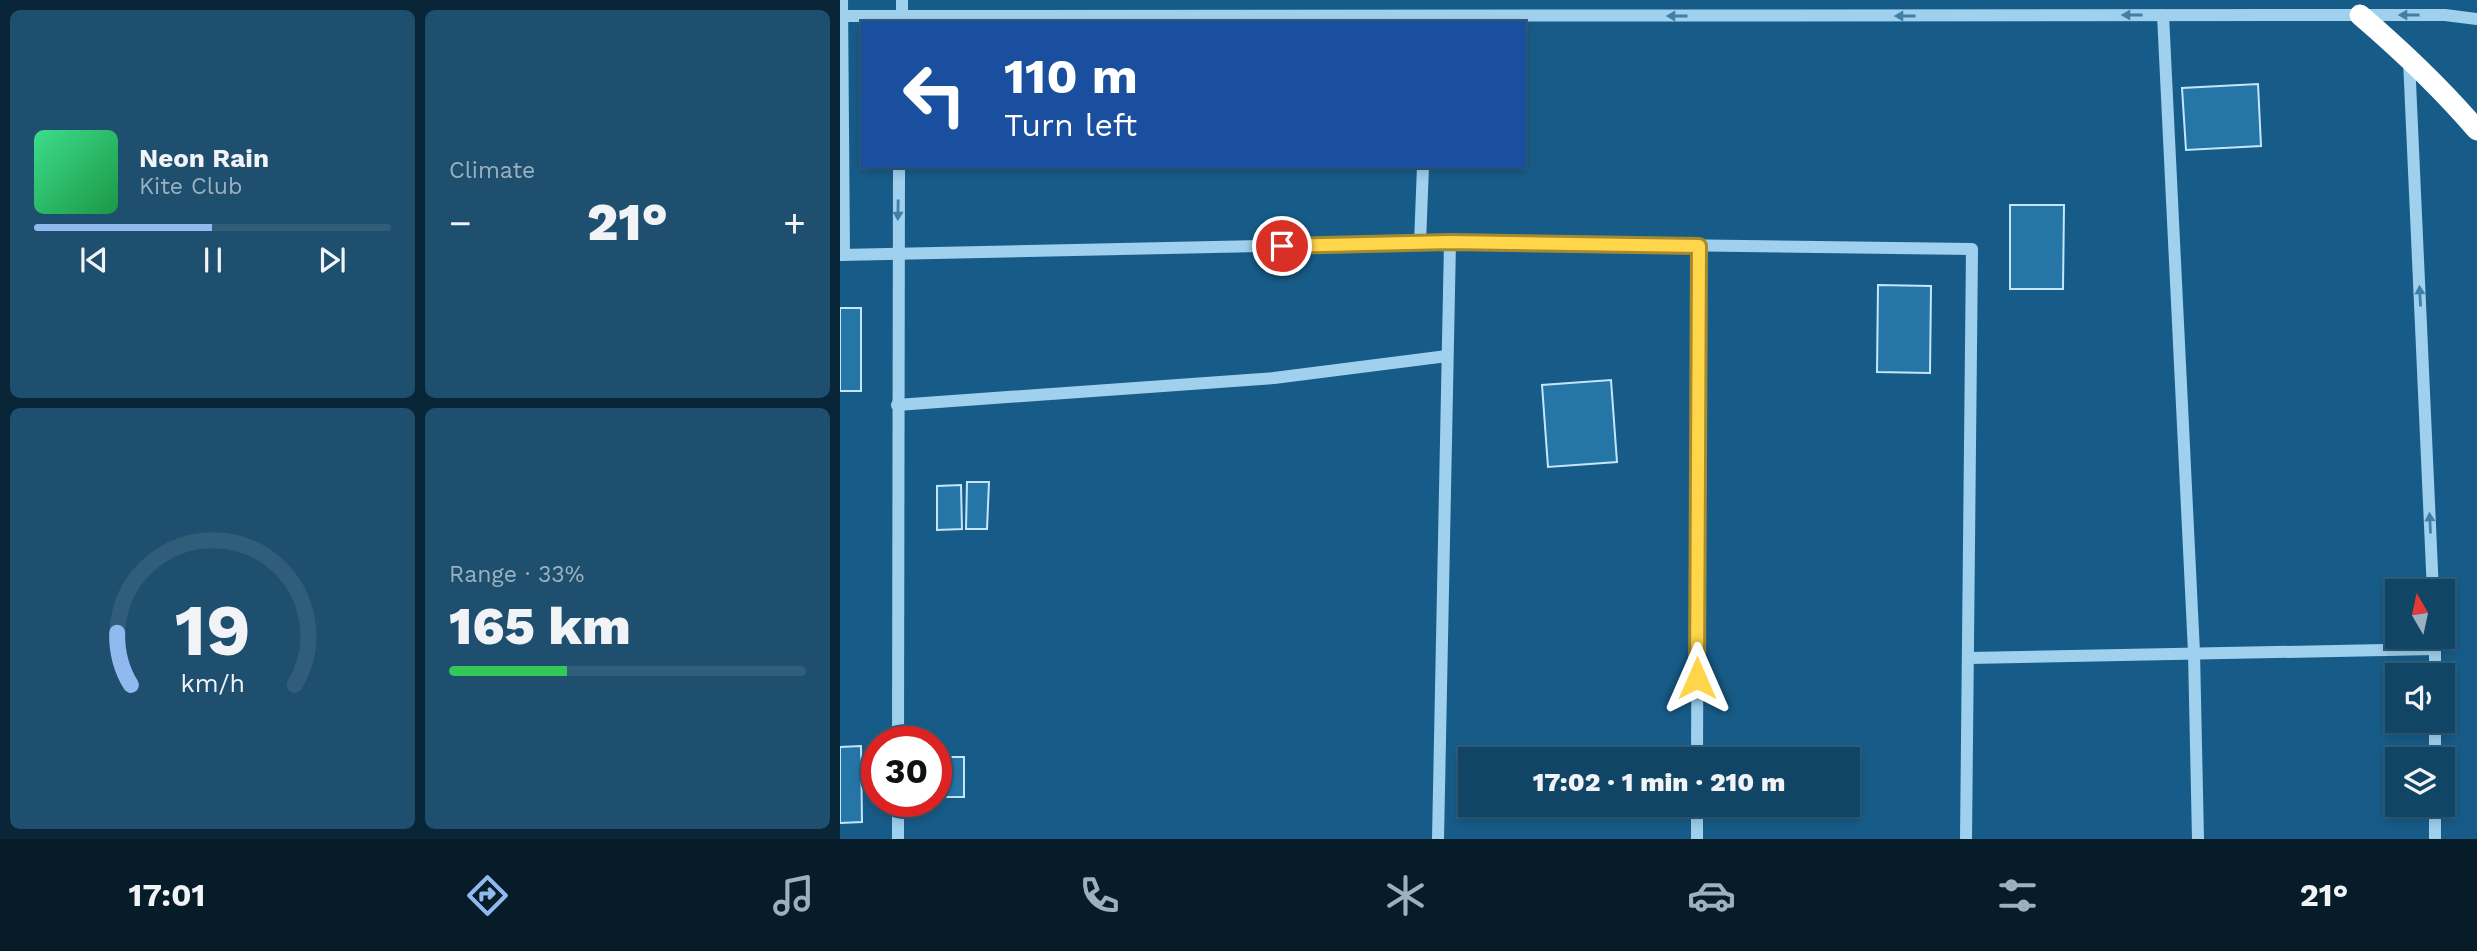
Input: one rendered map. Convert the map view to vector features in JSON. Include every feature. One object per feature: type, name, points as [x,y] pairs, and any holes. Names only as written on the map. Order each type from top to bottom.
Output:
[{"type":"highway","points":[[2360,15],[2445,92],[2477,130]]},
{"type":"street","points":[[842,0],[842,255],[1450,242],[1972,249],[1966,839]]},
{"type":"street","points":[[902,0],[902,20]]},
{"type":"street","points":[[2163,15],[2194,652],[2198,839]]},
{"type":"street","points":[[841,16],[902,20],[2445,15],[2477,19]]},
{"type":"street","points":[[2409,57],[2432,579]]},
{"type":"street","points":[[898,726],[899,168]]},
{"type":"street","points":[[1420,243],[1423,168]]},
{"type":"street","points":[[1438,839],[1450,242]]},
{"type":"street","points":[[1697,747],[1699,246]]},
{"type":"street","points":[[897,405],[1274,378],[1447,356]]},
{"type":"street","points":[[1969,659],[2385,645]]},
{"type":"street","points":[[898,817],[898,839]]},
{"type":"street","points":[[1697,817],[1697,839]]},
{"type":"street","points":[[2435,817],[2435,839]]},
{"type":"building","points":[[2258,84],[2261,146],[2186,150],[2182,88]]},
{"type":"building","points":[[2010,205],[2064,205],[2063,289],[2010,289]]},
{"type":"building","points":[[1878,285],[1931,286],[1930,373],[1877,372]]},
{"type":"building","points":[[840,308],[861,308],[861,391],[840,391]]},
{"type":"building","points":[[1611,380],[1617,462],[1548,467],[1542,385]]},
{"type":"building","points":[[967,482],[989,482],[987,529],[966,529]]},
{"type":"building","points":[[961,485],[962,529],[937,530],[937,486]]},
{"type":"building","points":[[861,746],[862,822],[840,823],[840,747]]},
{"type":"building","points":[[952,757],[964,757],[964,797],[952,797]]},
{"type":"route","points":[[1282,246],[1450,242],[1699,246],[1697,678]]}]
